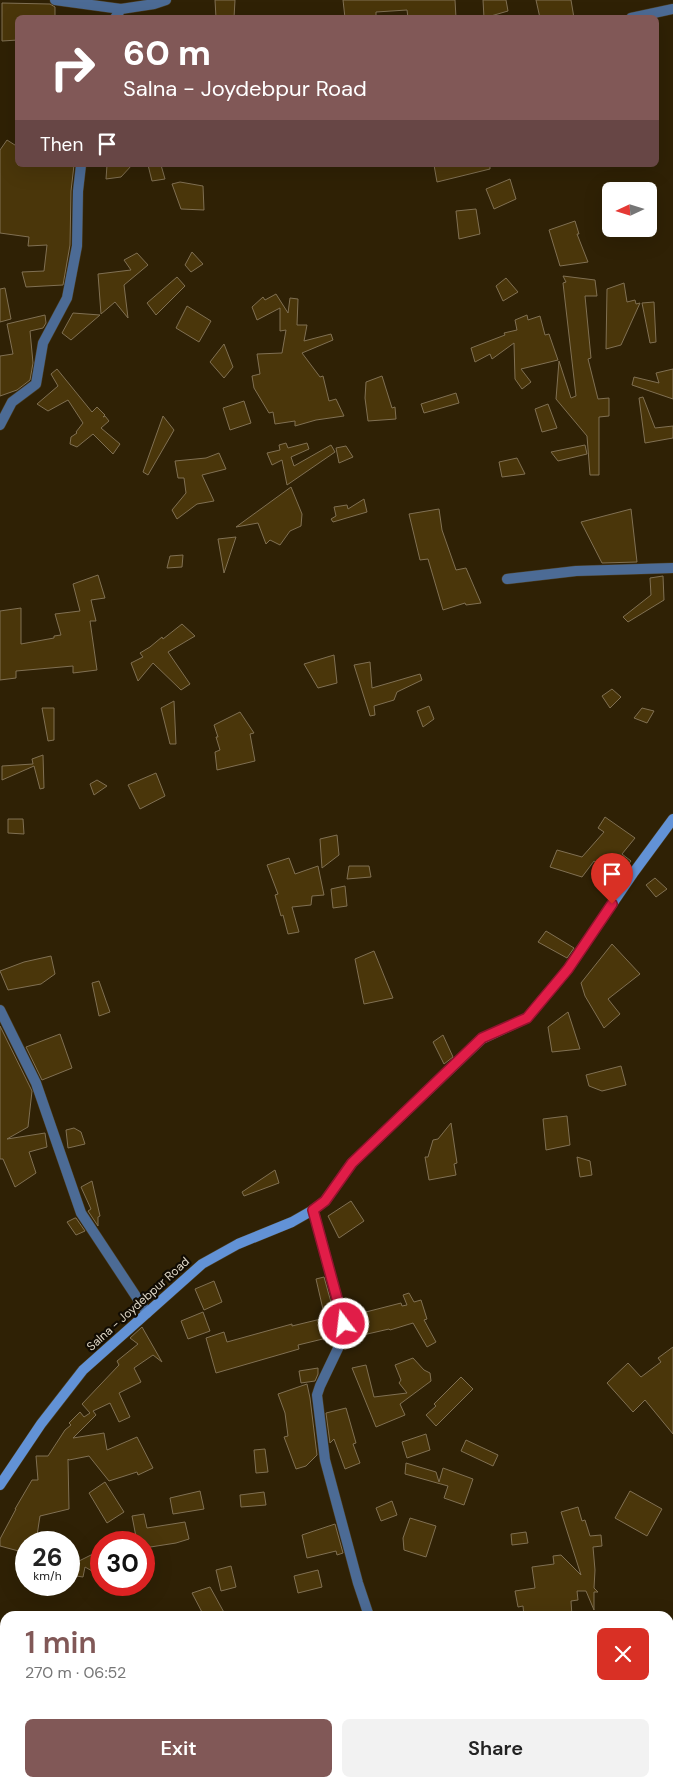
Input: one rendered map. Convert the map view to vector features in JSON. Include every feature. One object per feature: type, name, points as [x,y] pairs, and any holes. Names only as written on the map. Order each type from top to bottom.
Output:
[{"type":"main road","name":"Salna - Joydebpur Road","points":[[0,1485],[42,1424],[83,1370],[202,1264],[238,1244],[292,1222],[325,1201],[352,1163],[482,1038],[527,1018],[568,969],[634,872],[673,819]]},
{"type":"street","points":[[55,0],[118,13],[166,0]]},
{"type":"street","points":[[645,15],[673,9]]},
{"type":"street","points":[[0,425],[12,402],[36,384],[43,343],[67,298],[77,246],[78,191],[81,167]]},
{"type":"street","points":[[507,579],[576,571],[673,568]]},
{"type":"street","points":[[0,1010],[36,1083],[81,1213],[147,1313]]},
{"type":"street","points":[[313,1210],[344,1324],[342,1340],[317,1394],[322,1447],[367,1611]]},
{"type":"building","points":[[215,0],[235,0],[234,15],[216,15]]},
{"type":"building","points":[[343,0],[455,0],[456,15],[408,15],[407,10],[376,12],[376,15],[345,15]]},
{"type":"building","points":[[483,0],[506,0],[508,11],[494,15],[484,15]]},
{"type":"building","points":[[536,0],[571,0],[574,15],[539,15]]},
{"type":"building","points":[[2,3],[50,4],[55,7],[55,15],[15,15],[15,40],[2,41]]},
{"type":"building","points":[[7,140],[15,145],[15,167],[74,167],[71,191],[70,245],[63,285],[26,287],[22,272],[44,271],[47,245],[28,246],[29,237],[0,233],[0,150]]},
{"type":"building","points":[[107,167],[130,167],[121,177],[106,179]]},
{"type":"building","points":[[148,167],[162,167],[165,179],[152,181]]},
{"type":"building","points":[[434,167],[490,167],[490,169],[437,182]]},
{"type":"building","points":[[510,179],[516,199],[494,209],[486,189]]},
{"type":"building","points":[[180,182],[203,186],[204,210],[181,209],[172,184]]},
{"type":"building","points":[[476,209],[480,234],[459,239],[456,211]]},
{"type":"building","points":[[575,221],[579,234],[577,234],[588,262],[560,266],[549,230]]},
{"type":"building","points":[[192,252],[203,264],[191,272],[185,265]]},
{"type":"building","points":[[137,253],[148,265],[124,285],[128,318],[115,302],[101,314],[98,274],[131,270],[124,260]]},
{"type":"building","points":[[563,276],[595,280],[597,296],[585,296],[591,358],[588,359],[598,399],[609,398],[609,416],[599,417],[599,475],[590,475],[587,436],[556,399],[559,361],[571,398],[576,396],[563,283],[566,282]]},
{"type":"building","points":[[177,277],[185,286],[156,315],[147,303]]},
{"type":"building","points":[[506,278],[518,292],[503,301],[496,286]]},
{"type":"building","points":[[624,283],[627,302],[635,300],[636,304],[640,303],[621,345],[606,349],[607,289]]},
{"type":"building","points":[[5,288],[11,319],[0,322],[0,289]]},
{"type":"building","points":[[276,294],[288,313],[290,298],[298,299],[297,325],[307,325],[304,341],[331,334],[333,340],[302,353],[320,377],[323,376],[329,401],[336,399],[344,416],[316,420],[295,426],[295,421],[275,424],[273,412],[269,413],[254,388],[252,376],[260,374],[257,354],[282,353],[286,330],[280,331],[280,308],[257,320],[252,307],[263,297],[265,300]]},
{"type":"building","points":[[654,302],[656,342],[650,343],[642,303]]},
{"type":"building","points":[[187,306],[211,321],[199,342],[176,328]]},
{"type":"building","points":[[73,313],[100,315],[71,340],[62,333]]},
{"type":"building","points":[[45,315],[46,323],[43,328],[30,331],[33,363],[30,380],[17,390],[0,396],[0,356],[13,354],[7,324]]},
{"type":"building","points":[[527,315],[528,320],[540,316],[545,335],[549,334],[558,360],[521,369],[531,382],[522,389],[515,379],[514,343],[492,359],[490,354],[475,362],[471,348],[505,335],[504,333],[517,330],[515,320]]},
{"type":"building","points":[[224,344],[233,367],[224,378],[210,362]]},
{"type":"building","points":[[57,369],[92,412],[97,407],[105,415],[103,417],[105,416],[109,421],[101,428],[120,444],[113,454],[93,434],[77,447],[70,444],[71,437],[77,433],[83,423],[68,400],[48,411],[37,404],[58,386],[51,374]]},
{"type":"building","points":[[673,369],[673,399],[632,385],[634,377],[659,383],[656,373]]},
{"type":"building","points":[[382,376],[392,408],[395,407],[396,419],[368,421],[365,398],[366,382]]},
{"type":"building","points":[[456,393],[459,403],[424,413],[421,404]]},
{"type":"building","points":[[643,397],[655,428],[673,426],[673,438],[645,443],[639,398]]},
{"type":"building","points":[[244,401],[251,423],[230,430],[223,408]]},
{"type":"building","points":[[548,404],[557,428],[542,432],[535,409]]},
{"type":"building","points":[[163,416],[174,430],[148,475],[143,472]]},
{"type":"building","points":[[286,443],[288,448],[307,443],[309,449],[291,457],[294,466],[331,445],[335,452],[287,485],[282,460],[272,465],[267,453],[280,450],[279,445]]},
{"type":"building","points":[[585,445],[587,454],[558,461],[551,452]]},
{"type":"building","points":[[346,446],[353,457],[339,463],[336,448]]},
{"type":"building","points":[[219,453],[226,469],[202,475],[214,501],[197,504],[177,519],[172,510],[186,493],[184,478],[178,478],[175,461],[206,458]]},
{"type":"building","points":[[517,458],[525,474],[502,477],[499,462]]},
{"type":"building","points":[[291,487],[302,514],[301,526],[290,531],[280,545],[270,540],[266,544],[258,523],[236,527]]},
{"type":"building","points":[[364,499],[367,512],[333,522],[331,519],[336,516],[334,507],[347,505],[348,509]]},
{"type":"building","points":[[439,509],[442,530],[456,570],[466,568],[481,603],[466,605],[465,603],[443,610],[428,559],[420,560],[409,514]]},
{"type":"building","points":[[631,509],[637,562],[602,563],[581,522]]},
{"type":"building","points":[[236,537],[224,573],[218,539]]},
{"type":"building","points":[[183,555],[182,567],[167,568],[170,556]]},
{"type":"building","points":[[98,575],[105,598],[91,600],[96,621],[90,621],[97,670],[73,673],[73,666],[16,671],[16,678],[0,680],[0,611],[21,608],[21,644],[54,638],[54,636],[61,635],[55,614],[80,611],[73,584]]},
{"type":"building","points":[[663,576],[664,600],[628,622],[623,617],[651,595],[650,578]]},
{"type":"building","points":[[182,624],[195,636],[168,652],[190,684],[181,690],[153,663],[138,681],[131,663],[143,657],[140,653],[162,637],[163,639]]},
{"type":"building","points":[[334,655],[337,683],[318,688],[304,664]]},
{"type":"building","points":[[370,662],[372,688],[420,674],[422,680],[397,692],[394,700],[374,706],[375,715],[370,716],[354,665]]},
{"type":"building","points":[[612,689],[621,697],[610,708],[602,696]]},
{"type":"building","points":[[174,701],[176,744],[170,744],[161,708]]},
{"type":"building","points":[[429,706],[434,719],[423,727],[417,711]]},
{"type":"building","points":[[42,708],[54,708],[54,740],[48,741]]},
{"type":"building","points":[[642,708],[654,711],[647,723],[634,718]]},
{"type":"building","points":[[240,712],[254,733],[250,734],[255,761],[217,770],[215,752],[220,750],[214,725]]},
{"type":"building","points":[[43,755],[44,788],[40,789],[34,766],[2,780],[2,766],[33,764],[32,759]]},
{"type":"building","points":[[156,773],[165,796],[140,809],[128,785]]},
{"type":"building","points":[[97,780],[107,786],[94,795],[90,784]]},
{"type":"building","points":[[605,817],[635,838],[622,854],[631,861],[617,879],[594,861],[582,877],[550,867],[557,850],[582,857],[604,832],[598,828]]},
{"type":"building","points":[[8,819],[23,819],[24,834],[8,833]]},
{"type":"building","points":[[337,835],[339,855],[322,868],[320,839]]},
{"type":"building","points":[[289,858],[295,874],[318,866],[324,895],[312,896],[311,905],[292,907],[299,932],[288,934],[275,895],[278,894],[267,865]]},
{"type":"building","points":[[349,866],[369,866],[371,877],[347,879]]},
{"type":"building","points":[[655,878],[667,889],[656,897],[646,885]]},
{"type":"building","points":[[345,886],[347,906],[333,908],[331,889]]},
{"type":"building","points":[[546,931],[574,948],[567,958],[538,942]]},
{"type":"building","points":[[612,944],[640,974],[608,999],[620,1014],[604,1028],[585,996],[581,983]]},
{"type":"building","points":[[374,951],[393,998],[364,1004],[355,959]]},
{"type":"building","points":[[51,956],[55,974],[41,984],[8,990],[0,971],[24,962]]},
{"type":"building","points":[[99,981],[110,1012],[99,1016],[92,983]]},
{"type":"building","points":[[568,1012],[580,1049],[552,1052],[548,1027]]},
{"type":"building","points":[[0,1026],[32,1091],[28,1127],[7,1139],[45,1133],[47,1147],[29,1152],[36,1173],[15,1187],[3,1159],[0,1159]]},
{"type":"building","points":[[60,1034],[72,1068],[42,1080],[26,1047]]},
{"type":"building","points":[[443,1035],[453,1057],[444,1064],[433,1042]]},
{"type":"building","points":[[621,1066],[626,1085],[602,1091],[589,1086],[586,1075]]},
{"type":"building","points":[[567,1116],[570,1145],[546,1150],[543,1119]]},
{"type":"building","points":[[451,1123],[457,1163],[454,1164],[456,1175],[429,1180],[425,1157],[428,1157],[433,1140],[438,1139]]},
{"type":"building","points":[[74,1128],[81,1132],[85,1144],[68,1148],[66,1130]]},
{"type":"building","points":[[577,1157],[590,1161],[592,1175],[580,1177]]},
{"type":"building","points":[[275,1170],[279,1183],[244,1196],[242,1192]]},
{"type":"building","points":[[92,1181],[100,1216],[98,1217],[98,1226],[88,1211],[91,1209],[81,1187]]},
{"type":"building","points":[[351,1201],[364,1221],[339,1238],[328,1216]]},
{"type":"building","points":[[75,1218],[85,1231],[76,1235],[67,1222]]},
{"type":"building","points":[[324,1277],[337,1324],[336,1331],[330,1333],[331,1337],[298,1345],[299,1349],[216,1373],[206,1338],[224,1332],[227,1342],[292,1324],[292,1326],[325,1318],[316,1279]]},
{"type":"building","points":[[214,1281],[222,1302],[204,1310],[195,1289]]},
{"type":"building","points":[[409,1293],[414,1302],[421,1300],[427,1319],[424,1320],[436,1342],[427,1347],[413,1323],[363,1335],[358,1314],[401,1303],[402,1306],[407,1305],[403,1295]]},
{"type":"building","points":[[203,1312],[210,1331],[188,1339],[181,1321]]},
{"type":"building","points":[[142,1327],[162,1362],[153,1355],[134,1368],[141,1382],[119,1393],[130,1417],[119,1422],[110,1403],[93,1411],[96,1415],[73,1438],[104,1433],[107,1450],[137,1437],[153,1468],[138,1475],[137,1472],[109,1481],[89,1456],[68,1459],[69,1509],[40,1516],[38,1531],[15,1531],[15,1550],[0,1546],[0,1539],[15,1509],[32,1480],[38,1480],[36,1456],[48,1456],[65,1430],[71,1425],[69,1423],[80,1412],[84,1417],[90,1413],[82,1404],[119,1365],[117,1361],[138,1344],[130,1338]]},
{"type":"building","points":[[673,1347],[673,1434],[645,1400],[633,1412],[607,1383],[628,1363],[641,1377],[661,1362],[658,1358]]},
{"type":"building","points":[[413,1358],[424,1370],[430,1373],[431,1381],[400,1404],[405,1415],[376,1427],[352,1368],[366,1365],[374,1397],[407,1393],[399,1383],[401,1380],[395,1365]]},
{"type":"building","points":[[318,1368],[315,1381],[301,1383],[299,1371]]},
{"type":"building","points":[[461,1377],[473,1389],[436,1426],[426,1415],[436,1406],[434,1404]]},
{"type":"building","points":[[307,1384],[317,1455],[306,1466],[296,1469],[284,1437],[288,1436],[285,1413],[278,1394]]},
{"type":"building","points":[[346,1408],[356,1443],[353,1444],[360,1463],[345,1469],[334,1439],[330,1443],[326,1413]]},
{"type":"building","points":[[426,1434],[430,1450],[407,1458],[402,1442]]},
{"type":"building","points":[[466,1440],[498,1455],[493,1466],[461,1451]]},
{"type":"building","points":[[265,1449],[268,1472],[256,1473],[254,1450]]},
{"type":"building","points":[[406,1463],[436,1472],[439,1482],[443,1468],[473,1479],[464,1505],[444,1498],[448,1486],[405,1474]]},
{"type":"building","points":[[105,1482],[124,1512],[107,1523],[89,1493]]},
{"type":"building","points":[[200,1491],[204,1509],[173,1514],[170,1498]]},
{"type":"building","points":[[630,1491],[662,1509],[647,1536],[615,1518]]},
{"type":"building","points":[[264,1492],[266,1505],[241,1507],[240,1495]]},
{"type":"building","points":[[392,1501],[397,1515],[381,1521],[376,1508]]},
{"type":"building","points":[[578,1507],[582,1521],[585,1520],[590,1536],[601,1535],[602,1546],[593,1547],[594,1588],[598,1592],[594,1592],[594,1610],[586,1591],[577,1591],[578,1600],[571,1601],[572,1611],[524,1611],[523,1606],[518,1607],[515,1591],[535,1588],[532,1567],[554,1564],[553,1556],[561,1555],[581,1575],[561,1512]]},
{"type":"building","points":[[144,1514],[147,1528],[185,1522],[189,1539],[155,1546],[155,1531],[135,1531],[132,1516]]},
{"type":"building","points":[[410,1518],[436,1526],[426,1557],[404,1550],[403,1538]]},
{"type":"building","points":[[335,1524],[343,1553],[337,1555],[336,1551],[307,1558],[302,1535]]},
{"type":"building","points":[[526,1532],[528,1543],[512,1545],[511,1534]]},
{"type":"building","points":[[90,1556],[90,1570],[85,1567],[83,1577],[80,1577],[80,1560]]},
{"type":"building","points":[[231,1566],[236,1587],[221,1591],[216,1570]]},
{"type":"building","points":[[318,1570],[322,1587],[298,1593],[294,1576]]},
{"type":"building","points":[[210,1587],[223,1611],[201,1611],[192,1593]]},
{"type":"route","points":[[344,1324],[313,1210],[325,1201],[352,1163],[482,1038],[527,1018],[568,969],[612,904]]}]
